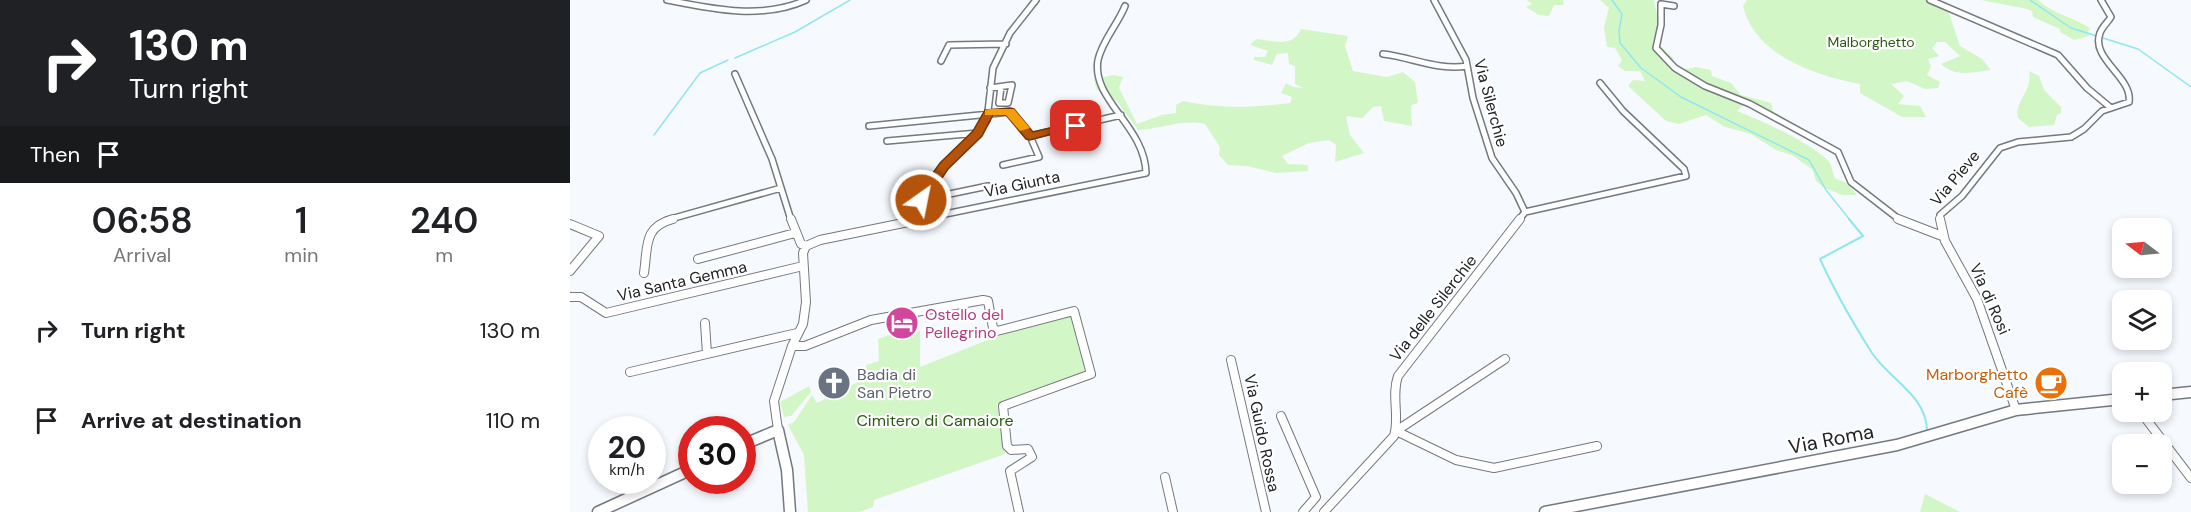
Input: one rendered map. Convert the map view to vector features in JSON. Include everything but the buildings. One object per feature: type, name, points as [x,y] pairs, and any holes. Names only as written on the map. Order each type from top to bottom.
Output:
[{"type":"street","points":[[667,0],[744,12],[774,9],[806,0]]},
{"type":"street","points":[[905,222],[944,166],[978,133],[989,112],[993,68],[1019,19],[1036,0]]},
{"type":"street","name":"Via Silerchie","points":[[1434,0],[1447,20],[1467,66],[1473,98],[1492,158],[1516,193],[1525,212]]},
{"type":"street","points":[[1930,0],[2058,55],[2066,61],[2087,88],[2111,108]]},
{"type":"street","name":"Via Pieve","points":[[1942,236],[1939,227],[1940,215],[1962,196],[2000,148],[2018,142],[2071,137],[2085,129],[2102,111],[2128,102],[2130,96],[2120,75],[2100,50],[2100,33],[2111,17],[2101,0]]},
{"type":"street","points":[[1674,6],[1661,4],[1661,25],[1656,48],[1675,68],[1705,86],[1768,113],[1838,152],[1851,182],[1870,199],[1901,221],[1942,236]]},
{"type":"street","points":[[1030,136],[1121,116],[1099,81],[1098,60],[1119,25],[1125,6]]},
{"type":"street","points":[[941,61],[949,45],[1006,44]]},
{"type":"street","points":[[1383,54],[1409,57],[1450,69],[1467,66]]},
{"type":"street","points":[[735,74],[764,138],[795,233],[801,244],[806,246],[803,266],[806,302],[803,324],[792,346],[774,401],[778,430],[788,470],[790,512]]},
{"type":"street","points":[[1525,212],[1686,176],[1684,169],[1623,111],[1600,83]]},
{"type":"street","points":[[990,88],[1001,87]]},
{"type":"street","points":[[869,126],[989,112],[1010,112],[1030,136],[1039,157],[1003,165]]},
{"type":"street","name":"Via Giunta","points":[[806,246],[820,240],[1146,173],[1144,147],[1121,116]]},
{"type":"street","points":[[886,141],[978,133]]},
{"type":"street","points":[[921,200],[988,186]]},
{"type":"street","points":[[644,273],[651,230],[658,223],[781,188]]},
{"type":"street","name":"Via delle Silerchie","points":[[1396,431],[1393,395],[1398,376],[1525,212]]},
{"type":"street","points":[[570,224],[599,236],[570,271]]},
{"type":"street","points":[[698,259],[795,233]]},
{"type":"street","name":"Via di Rosi","points":[[1942,236],[1961,267],[1996,346],[2001,373],[2016,410]]},
{"type":"street","name":"Via Santa Gemma","points":[[570,297],[581,297],[606,313],[803,266]]},
{"type":"street","points":[[792,346],[805,346],[871,320],[983,300],[988,301],[993,328],[997,331],[1074,311],[1091,374],[1003,406],[1007,447],[1011,450],[1028,449],[1032,457],[1010,471],[1019,512]]},
{"type":"street","points":[[705,323],[707,354]]},
{"type":"street","points":[[630,372],[797,333]]},
{"type":"street","points":[[1324,512],[1348,485],[1370,466],[1396,431],[1505,359]]},
{"type":"street","name":"Via Guido Rossa","points":[[1231,360],[1266,512]]},
{"type":"street","points":[[2172,394],[2191,392]]},
{"type":"street","name":"Via Roma","points":[[1545,512],[1897,445],[2016,410],[2112,400]]},
{"type":"street","points":[[1281,416],[1316,497],[1303,512]]},
{"type":"street","points":[[2148,422],[2191,478]]},
{"type":"street","points":[[756,439],[778,430]]},
{"type":"street","points":[[1396,431],[1450,458],[1482,468],[1494,468],[1596,446]]},
{"type":"street","points":[[598,512],[678,475]]},
{"type":"street","points":[[1165,477],[1173,512]]},
{"type":"green space","points":[[1527,0],[1563,0],[1564,5],[1554,5],[1549,16],[1539,15],[1526,7],[1532,4]]},
{"type":"green space","points":[[1600,0],[1654,0],[1662,37],[1661,46],[1674,59],[1666,61],[1678,71],[1696,67],[1711,70],[1712,76],[1731,83],[1741,95],[1771,103],[1773,111],[1786,119],[1782,123],[1744,104],[1737,111],[1799,140],[1822,155],[1829,162],[1836,179],[1847,183],[1857,195],[1842,195],[1823,187],[1816,181],[1813,170],[1792,155],[1776,150],[1751,134],[1725,127],[1706,115],[1679,124],[1666,121],[1628,86],[1633,80],[1645,81],[1640,71],[1625,71],[1618,66],[1622,60],[1615,48],[1607,47],[1604,27],[1609,8]]},
{"type":"green space","name":"Malborghetto","points":[[1747,0],[1940,0],[1948,3],[1940,8],[1948,10],[1960,46],[1982,59],[1991,70],[1959,73],[1947,68],[1941,64],[1960,56],[1945,42],[1937,42],[1932,48],[1939,56],[1928,59],[1931,67],[1927,75],[1940,82],[1938,88],[1925,89],[1907,81],[1891,84],[1904,96],[1898,104],[1920,106],[1926,117],[1902,117],[1860,93],[1860,84],[1807,69],[1773,50],[1749,23],[1743,6]]},
{"type":"green space","points":[[1981,0],[2038,0],[2050,9],[2091,29],[2088,30],[2089,36],[2074,40],[2060,32],[2060,29],[2033,17],[2032,11]]},
{"type":"green space","points":[[1301,29],[1348,36],[1345,46],[1353,71],[1387,77],[1403,72],[1415,82],[1418,103],[1411,105],[1412,126],[1384,121],[1381,106],[1373,107],[1362,118],[1346,116],[1350,135],[1364,153],[1335,162],[1336,145],[1329,140],[1309,143],[1282,156],[1288,164],[1308,165],[1308,171],[1276,173],[1247,166],[1228,165],[1219,155],[1220,147],[1205,124],[1180,123],[1138,130],[1116,100],[1097,90],[1094,79],[1114,75],[1123,77],[1119,88],[1137,124],[1162,115],[1176,113],[1176,105],[1183,101],[1237,107],[1290,103],[1292,97],[1281,93],[1286,83],[1293,87],[1303,88],[1295,84],[1295,66],[1289,64],[1288,53],[1277,54],[1272,65],[1254,60],[1254,57],[1265,57],[1268,51],[1250,45],[1256,39],[1288,41],[1298,35]]},
{"type":"green space","points":[[2029,71],[2039,76],[2044,90],[2061,107],[2061,113],[2057,115],[2054,125],[2029,127],[2018,118],[2017,112],[2030,78]]},
{"type":"green space","name":"Cimitero di Camaiore","points":[[1074,314],[1087,371],[997,404],[1005,454],[874,500],[873,507],[859,512],[808,512],[804,455],[788,425],[794,422],[812,395],[817,403],[868,377],[866,365],[879,361],[878,339],[911,327],[911,332],[920,331],[920,367],[995,337]]},
{"type":"green space","points":[[809,386],[811,392],[791,416],[784,417],[780,402]]},
{"type":"green space","points":[[1925,494],[1960,512],[1920,512]]},
{"type":"waterway","points":[[735,58],[795,32],[850,0]]},
{"type":"waterway","points":[[1612,0],[1622,14],[1619,31],[1620,43],[1641,68],[1681,97],[1809,160],[1826,190],[1850,220]]},
{"type":"waterway","points":[[2030,0],[2071,28],[2138,49],[2191,87]]},
{"type":"waterway","points":[[654,135],[700,73],[728,60]]},
{"type":"waterway","points":[[1849,219],[1863,236],[1820,259],[1844,307],[1872,353],[1921,408],[1927,431]]},
{"type":"slow traffic","points":[[989,112],[1010,112],[1024,128]]},
{"type":"place","name":"Ostello del Pellegrino","points":[[902,323]]},
{"type":"place","name":"Badia di San Pietro","points":[[834,383]]},
{"type":"place","name":"Marborghetto Cafè","points":[[2051,383]]},
{"type":"route","points":[[921,200],[944,166],[978,133],[987,120],[989,112],[1010,112],[1030,136],[1076,126]]}]
